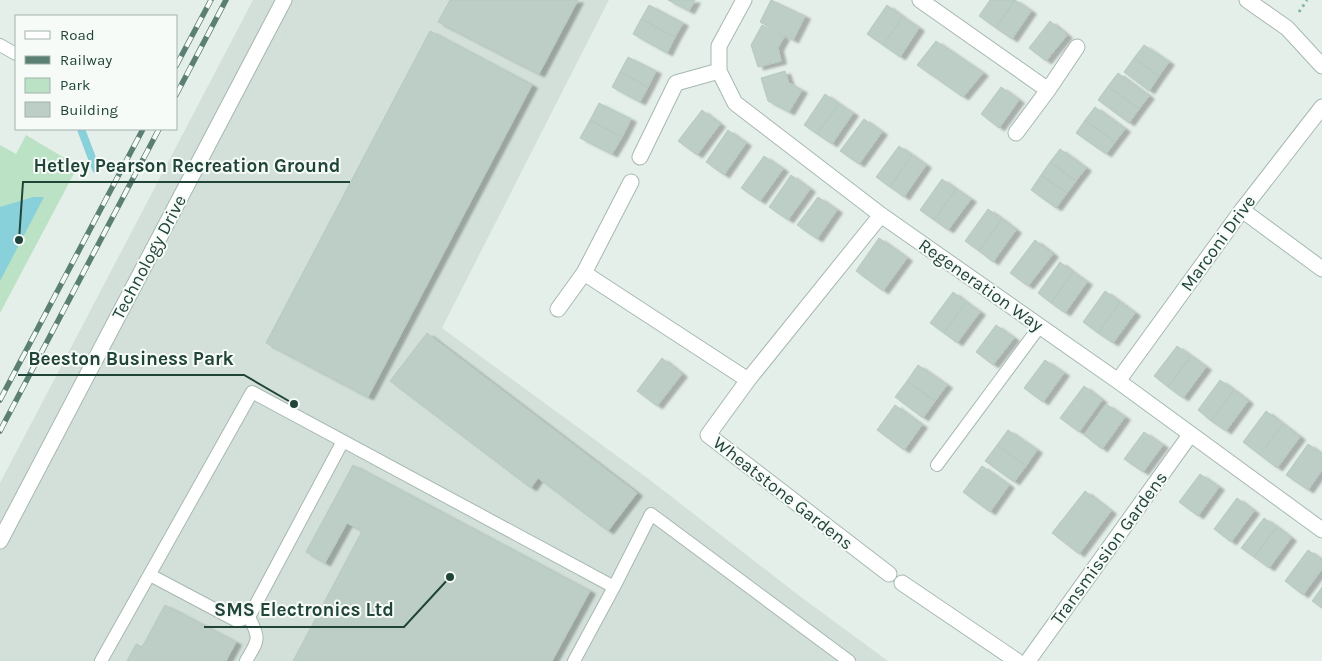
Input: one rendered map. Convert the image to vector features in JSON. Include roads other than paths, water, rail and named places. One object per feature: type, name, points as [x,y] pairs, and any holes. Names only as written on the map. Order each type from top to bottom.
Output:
[{"type":"street","name":"Technology Drive","points":[[0,541],[284,0]]},
{"type":"street","name":"Regeneration Way","points":[[744,0],[719,46],[719,71],[735,103],[881,214],[1118,381],[1322,530]]},
{"type":"street","points":[[920,0],[1048,90]]},
{"type":"street","points":[[1247,0],[1287,28],[1322,66]]},
{"type":"street","points":[[1016,133],[1077,47]]},
{"type":"street","points":[[640,157],[676,83],[719,71]]},
{"type":"street","name":"Marconi Drive","points":[[1118,381],[1242,210],[1322,107]]},
{"type":"street","points":[[558,309],[584,273],[631,182]]},
{"type":"street","points":[[1242,210],[1322,269]]},
{"type":"street","name":"Wheatstone Gardens","points":[[881,214],[748,380],[708,435],[889,574]]},
{"type":"street","points":[[584,273],[748,380]]},
{"type":"street","name":"Transmission Gardens","points":[[1028,661],[1190,435]]},
{"type":"street","points":[[902,583],[1017,661]]},
{"type":"lane","points":[[0,45],[15,53]]},
{"type":"lane","points":[[937,465],[1040,326]]},
{"type":"lane","points":[[101,661],[252,392],[614,587]]},
{"type":"lane","points":[[150,575],[237,621],[249,617],[343,441]]},
{"type":"lane","points":[[574,661],[651,514],[849,661]]},
{"type":"lane","points":[[246,661],[258,641],[256,630],[249,617]]},
{"type":"water","points":[[33,197],[44,197],[0,281],[0,207]]},
{"type":"waterway","points":[[81,130],[96,169]]},
{"type":"railway","points":[[178,62],[211,0]]},
{"type":"railway","points":[[178,91],[226,0]]},
{"type":"railway","points":[[0,400],[142,130]]},
{"type":"railway","points":[[0,431],[158,130]]},
{"type":"place","name":"Hetley Pearson Recreation Ground","points":[[19,240]]},
{"type":"place","name":"Beeston Business Park","points":[[294,404]]},
{"type":"place","name":"SMS Electronics Ltd","points":[[450,577]]}]
